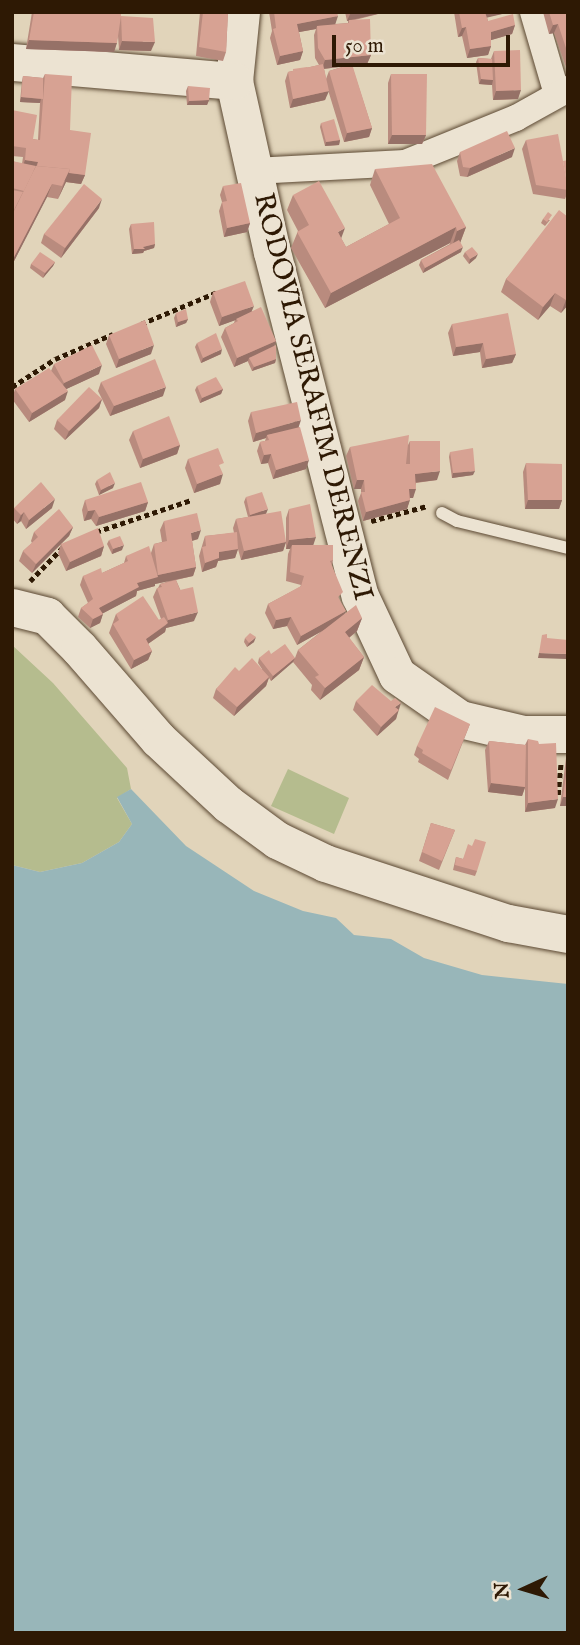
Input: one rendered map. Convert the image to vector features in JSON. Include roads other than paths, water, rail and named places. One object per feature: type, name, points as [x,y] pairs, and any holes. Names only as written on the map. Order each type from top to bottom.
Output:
[{"type":"street","name":"RODOVIA SERAFIM DERENZI","points":[[241,12],[234,81],[360,596],[397,675],[460,719],[523,734],[566,734]]},
{"type":"street","points":[[254,171],[405,163],[516,118],[562,91],[533,12]]},
{"type":"street","points":[[12,62],[234,81]]},
{"type":"street","points":[[20,597],[47,616],[79,648],[158,739],[228,804],[277,840],[325,863],[508,923],[568,934]]},
{"type":"lane","points":[[442,513],[457,521],[568,548]]},
{"type":"water","points":[[131,789],[186,846],[254,891],[303,911],[336,918],[354,935],[391,939],[424,958],[482,975],[568,984],[568,1633],[12,1633],[12,865],[40,872],[82,863],[119,842],[132,824],[117,797]]}]
